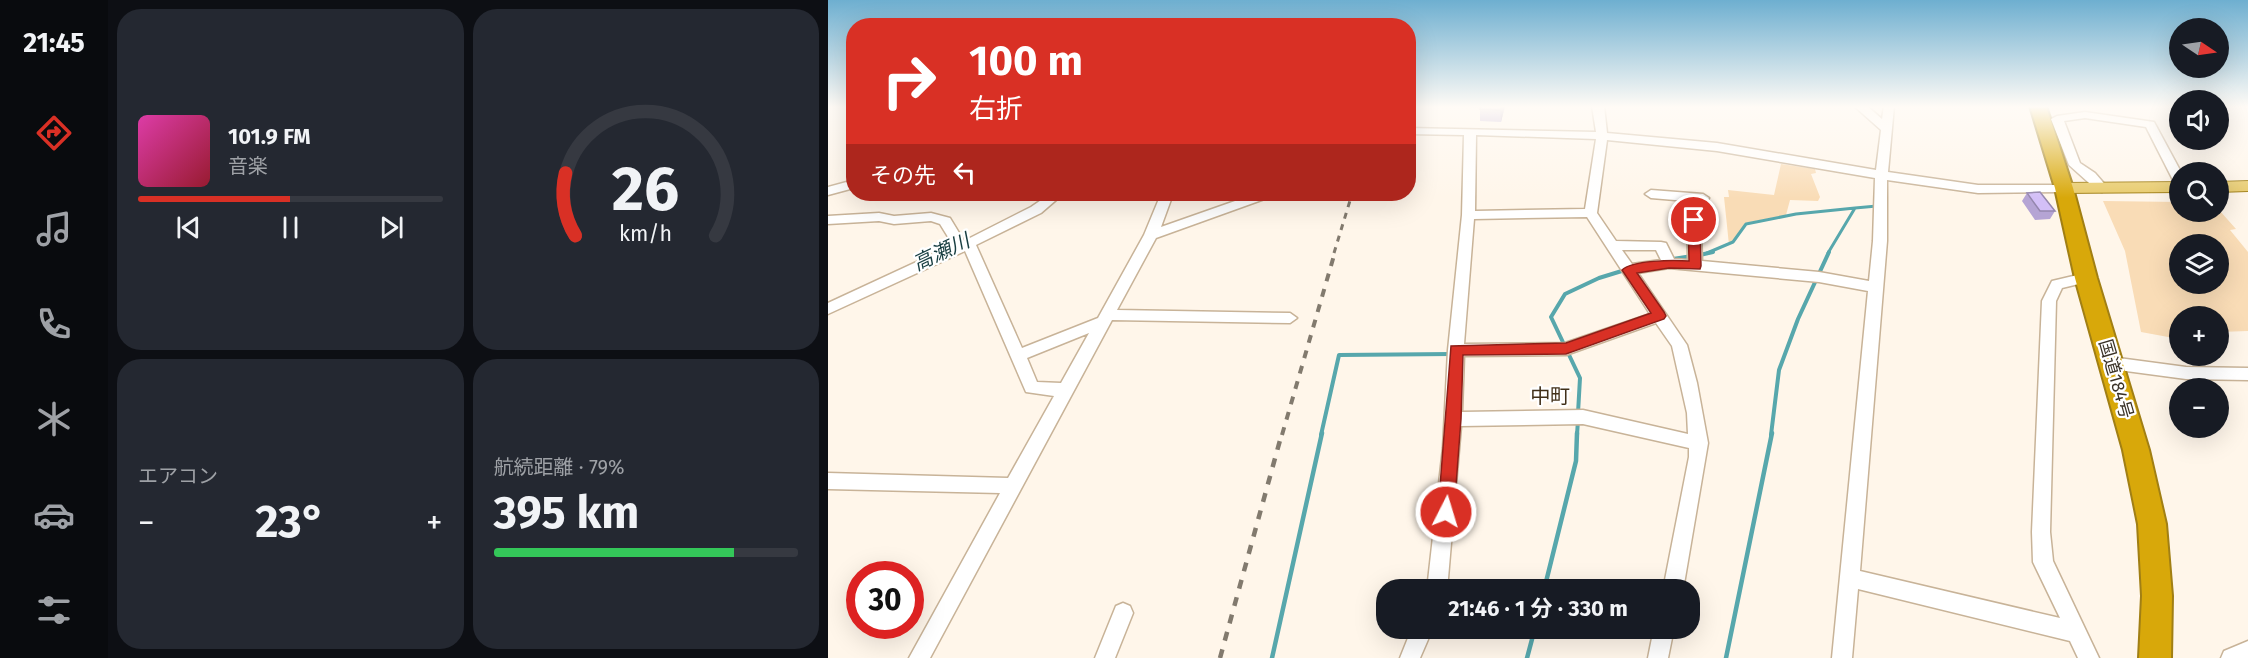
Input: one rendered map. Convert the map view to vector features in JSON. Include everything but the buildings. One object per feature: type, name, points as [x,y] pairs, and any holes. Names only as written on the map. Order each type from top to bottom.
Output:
[{"type":"highway","name":"国道184号","points":[[2048,137],[2136,450],[2152,524],[2157,596],[2155,658]]},
{"type":"main road","points":[[2229,186],[2248,186]]},
{"type":"main road","points":[[2064,188],[2169,187]]},
{"type":"street","points":[[1438,579],[1454,419],[1456,350],[1468,215],[1470,137]]},
{"type":"street","points":[[1602,137],[1591,213],[1679,345],[1695,413],[1699,443],[1675,579]]},
{"type":"street","points":[[1620,137],[1716,146],[1881,176],[1980,189],[2064,188]]},
{"type":"street","points":[[1842,658],[1880,241],[1884,137]]},
{"type":"street","points":[[2064,137],[2075,165],[2091,176],[2102,188]]},
{"type":"street","points":[[2157,137],[2170,162]]},
{"type":"street","points":[[828,191],[846,186]]},
{"type":"street","points":[[1651,194],[1698,197],[1695,266]]},
{"type":"street","points":[[828,309],[965,246],[1036,210],[1048,201]]},
{"type":"street","points":[[919,658],[1152,235],[1164,201]]},
{"type":"street","points":[[1152,235],[1247,201]]},
{"type":"street","points":[[1468,215],[1591,213]]},
{"type":"street","points":[[828,220],[879,217],[894,220],[931,217],[945,221],[965,246],[1019,355],[1032,388],[1067,390]]},
{"type":"street","points":[[1612,245],[1661,246],[1669,263]]},
{"type":"street","points":[[1628,270],[1669,263],[1818,277],[1875,287]]},
{"type":"street","points":[[2086,278],[2057,284],[2049,301],[2041,471],[2043,562],[2089,658]]},
{"type":"street","points":[[1456,350],[1566,349],[1660,316]]},
{"type":"street","points":[[1019,355],[1106,318],[1290,318]]},
{"type":"street","points":[[2111,363],[2246,377]]},
{"type":"street","points":[[1454,419],[1582,417],[1699,443]]},
{"type":"street","points":[[828,481],[1014,486]]},
{"type":"street","points":[[1850,578],[2075,632]]},
{"type":"street","points":[[1105,658],[1123,613]]},
{"type":"street","points":[[1410,658],[1418,639]]},
{"type":"street","points":[[1658,658],[1662,639]]},
{"type":"street","points":[[2231,658],[2248,651]]},
{"type":"shaded area","points":[[1781,164],[1815,169],[1816,173],[1811,174],[1820,197],[1818,201],[1790,200],[1786,215],[1745,223],[1739,236],[1729,245],[1724,197],[1729,197],[1728,190],[1774,195]]},
{"type":"shaded area","points":[[2103,201],[2169,202],[2169,222],[2229,221],[2236,229],[2230,230],[2248,252],[2248,331],[2229,332],[2229,306],[2169,306],[2169,337],[2141,332],[2125,251]]},
{"type":"waterway","points":[[1855,208],[1877,206],[1877,204]]},
{"type":"waterway","points":[[1707,253],[1733,242],[1746,224],[1796,214],[1855,208]]},
{"type":"waterway","points":[[1828,253],[1855,208]]},
{"type":"waterway","points":[[1700,255],[1713,252]]},
{"type":"waterway","points":[[1771,435],[1779,370],[1798,319],[1829,252]]},
{"type":"waterway","points":[[1673,259],[1692,256]]},
{"type":"waterway","points":[[1578,413],[1580,378],[1551,317],[1565,294],[1599,278],[1625,270]]},
{"type":"waterway","points":[[1321,435],[1339,355],[1452,354]]},
{"type":"waterway","points":[[1577,435],[1578,420]]},
{"type":"waterway","points":[[1272,658],[1322,433]]},
{"type":"waterway","points":[[1547,579],[1576,461],[1577,433]]},
{"type":"waterway","points":[[1726,658],[1772,433]]},
{"type":"waterway","points":[[1527,658],[1532,639]]},
{"type":"railway","points":[[1334,253],[1350,201]]},
{"type":"railway","points":[[1282,435],[1335,252]]},
{"type":"railway","points":[[1220,658],[1282,433]]},
{"type":"district","name":"中町","points":[[1550,396]]},
{"type":"route","points":[[1446,512],[1454,419],[1456,350],[1566,349],[1660,316],[1628,270],[1669,263],[1695,266],[1694,220]]},
{"type":"water label","name":"高瀬川","points":[[941,252]]}]
